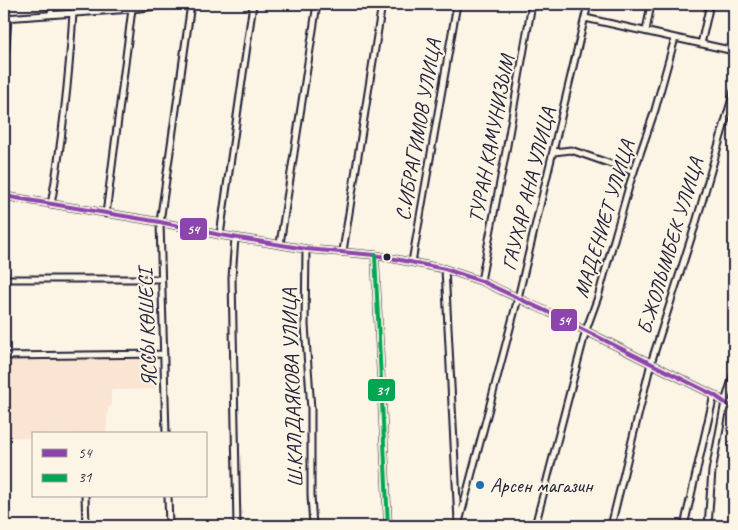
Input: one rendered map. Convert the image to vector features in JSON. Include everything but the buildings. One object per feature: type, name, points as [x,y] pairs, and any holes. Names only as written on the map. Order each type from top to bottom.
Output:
[{"type":"street","points":[[51,4],[51,14]]},
{"type":"street","points":[[4,74],[6,18],[73,13],[114,7],[132,9],[175,4]]},
{"type":"street","name":"ЯССЫ КӨШЕСІ","points":[[166,432],[160,222],[190,4]]},
{"type":"street","points":[[220,235],[253,4]]},
{"type":"street","points":[[280,244],[317,4]]},
{"type":"street","points":[[343,251],[382,4]]},
{"type":"street","name":"С.ИБРАГИМОВ УЛИЦА","points":[[412,262],[457,4]]},
{"type":"street","name":"ТУРАН КАМУНИЗЫМ","points":[[481,281],[532,4]]},
{"type":"street","name":"ГАУХАР АНА УЛИЦА","points":[[458,526],[518,298],[588,4]]},
{"type":"street","points":[[646,31],[651,4]]},
{"type":"street","points":[[701,44],[710,4]]},
{"type":"street","points":[[106,214],[132,9]]},
{"type":"street","points":[[51,205],[66,94],[73,13]]},
{"type":"street","points":[[585,18],[734,51]]},
{"type":"street","name":"МАДЕНИЕТ УЛИЦА","points":[[535,526],[586,330],[598,297],[634,172],[655,110],[675,38]]},
{"type":"street","name":"Б.ЖОЛЫМБЕК УЛИЦА","points":[[611,526],[652,363],[734,92]]},
{"type":"street","points":[[554,152],[571,150],[634,172]]},
{"type":"street","points":[[4,196],[160,222],[235,238],[375,255],[445,269],[481,281],[586,330],[714,395],[734,409]]},
{"type":"street","points":[[235,238],[232,278],[237,526]]},
{"type":"street","name":"Ш.КАЛДАЯКОВА УЛИЦА","points":[[306,248],[305,325],[311,409],[313,526]]},
{"type":"street","points":[[375,255],[387,526],[420,526]]},
{"type":"street","points":[[445,269],[458,526]]},
{"type":"street","points":[[4,279],[161,279]]},
{"type":"street","points":[[4,356],[164,354]]},
{"type":"street","points":[[708,526],[712,471],[725,402],[734,373]]},
{"type":"street","points":[[684,526],[714,395]]},
{"type":"street","points":[[85,498],[86,526]]},
{"type":"street","points":[[168,498],[169,526]]},
{"type":"shaded area","points":[[155,359],[156,389],[111,390],[111,407],[108,407],[106,432],[32,432],[32,438],[8,437],[4,360]]},
{"type":"transit line","name":"54","points":[[4,196],[160,222],[220,235],[306,249],[375,255],[445,269],[481,281],[548,312],[714,395],[734,409]]},
{"type":"transit line","name":"31","points":[[375,255],[388,526]]},
{"type":"place","name":"Арсен магазин","points":[[480,485]]}]
